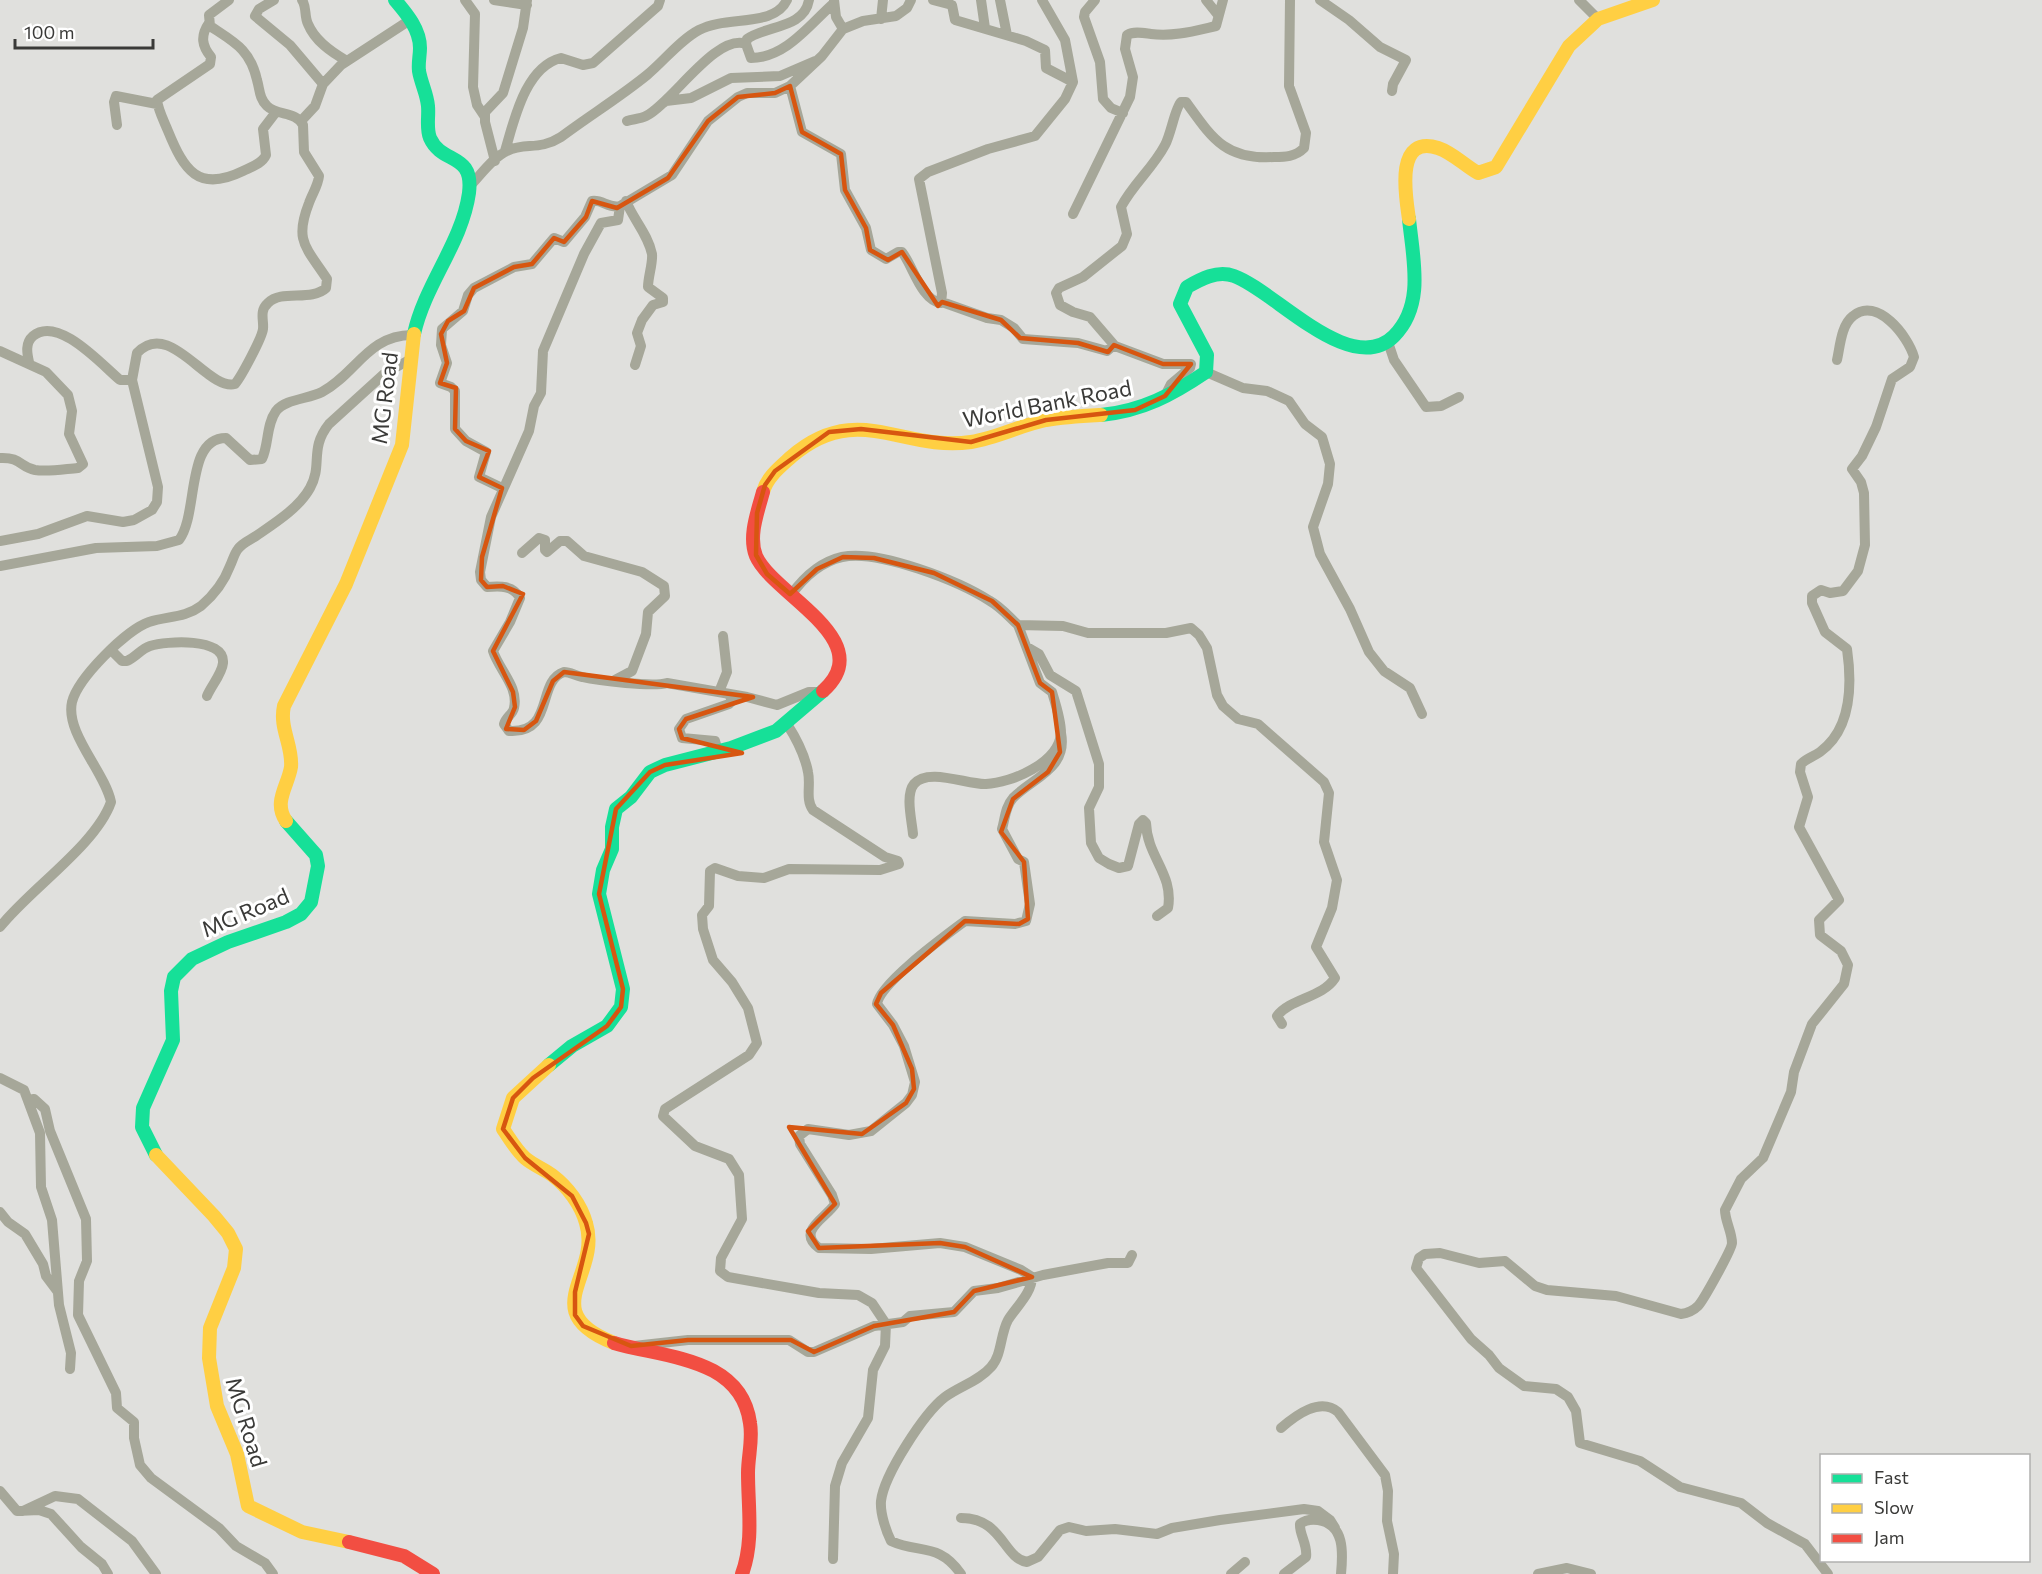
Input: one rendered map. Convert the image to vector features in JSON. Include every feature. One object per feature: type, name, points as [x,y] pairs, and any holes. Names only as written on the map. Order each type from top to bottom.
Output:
[{"type":"main road","points":[[395,0],[411,20],[419,38],[420,76],[428,105],[430,140],[436,148],[466,166],[471,176],[469,187]]},
{"type":"main road","points":[[1206,372],[1207,355],[1180,304],[1187,287],[1212,274],[1225,273],[1236,276],[1325,334],[1347,345],[1372,348],[1388,342],[1400,330],[1410,311],[1416,284],[1406,198],[1407,160],[1419,148],[1425,147],[1448,152],[1478,173],[1496,167],[1569,46],[1598,19],[1653,0]]},
{"type":"main road","name":"MG Road","points":[[433,1574],[410,1559],[382,1548],[301,1531],[248,1506],[236,1447],[220,1414],[208,1362],[209,1331],[214,1312],[236,1264],[235,1246],[219,1222],[160,1162],[142,1120],[143,1107],[171,1050],[174,1027],[170,992],[175,973],[192,957],[295,917],[310,906],[319,870],[317,856],[302,836],[285,822],[280,807],[291,760],[281,724],[282,710],[293,685],[324,632],[361,549],[405,438],[412,335],[424,299],[454,238],[469,187]]},
{"type":"main road","name":"World Bank Road","points":[[742,1574],[750,1546],[748,1469],[750,1421],[744,1401],[725,1375],[604,1338],[583,1326],[575,1315],[575,1292],[585,1262],[589,1234],[586,1223],[572,1196],[554,1177],[525,1158],[503,1129],[513,1098],[572,1046],[607,1026],[621,1007],[623,989],[599,894],[603,870],[612,849],[612,827],[616,809],[631,797],[650,772],[665,765],[688,761],[765,736],[787,724],[824,692],[835,678],[839,667],[838,649],[812,612],[767,574],[756,555],[753,541],[759,500],[765,485],[775,471],[797,452],[829,432],[861,429],[943,442],[971,442],[1046,420],[1129,412],[1199,379],[1206,372]]},
{"type":"street","points":[[229,0],[211,13],[205,30],[203,45],[211,57],[210,64],[158,99],[157,104],[181,161],[193,172],[216,181],[227,178],[264,159],[266,153],[262,140],[262,129],[276,112]]},
{"type":"street","points":[[274,0],[259,9],[255,16],[290,45],[322,84]]},
{"type":"street","points":[[302,0],[308,24],[315,34],[330,51],[347,61]]},
{"type":"street","points":[[465,0],[475,14],[473,87],[477,105],[485,117],[495,161]]},
{"type":"street","points":[[485,117],[487,111],[503,93],[523,28],[527,3],[494,0]]},
{"type":"street","points":[[505,151],[520,104],[540,70],[548,63],[561,58],[583,65],[593,63],[658,6],[660,0]]},
{"type":"street","points":[[469,187],[505,151],[517,147],[549,145],[646,75],[699,30],[721,21],[771,16],[779,12],[787,0]]},
{"type":"street","points":[[809,0],[807,7],[785,27],[754,34],[747,39],[746,44],[751,57],[775,53],[811,27],[834,2]]},
{"type":"street","points":[[881,20],[883,0]]},
{"type":"street","points":[[502,488],[479,477],[486,452],[466,441],[455,429],[455,391],[440,383],[447,363],[441,345],[442,329],[463,312],[469,293],[481,283],[514,267],[532,264],[554,238],[564,242],[585,216],[592,201],[614,207],[672,175],[708,121],[738,97],[747,93],[775,93],[790,86],[818,60],[843,30],[864,21],[881,20],[900,14],[911,0]]},
{"type":"street","points":[[933,0],[952,5],[955,21],[1007,35],[1045,50],[1046,68],[1073,81]]},
{"type":"street","points":[[981,0],[985,28]]},
{"type":"street","points":[[1000,0],[1007,35]]},
{"type":"street","points":[[942,302],[919,179],[928,172],[988,149],[1035,136],[1065,99],[1073,81],[1065,40],[1042,0]]},
{"type":"street","points":[[1095,0],[1084,12],[1084,17],[1100,62],[1102,99],[1111,108],[1123,112]]},
{"type":"street","points":[[1206,0],[1218,15]]},
{"type":"street","points":[[1073,214],[1130,97],[1133,77],[1125,49],[1127,34],[1133,32],[1158,35],[1179,32],[1185,34],[1216,26],[1223,0]]},
{"type":"street","points":[[1165,396],[1171,384],[1190,368],[1191,364],[1163,364],[1113,345],[1090,317],[1072,312],[1060,305],[1056,293],[1059,288],[1083,277],[1122,246],[1127,234],[1121,207],[1139,177],[1163,149],[1174,126],[1179,104],[1186,102],[1207,131],[1236,154],[1259,158],[1287,157],[1296,155],[1304,148],[1306,134],[1290,91],[1290,0]]},
{"type":"street","points":[[1320,0],[1349,20],[1380,47],[1406,60],[1393,84],[1392,91]]},
{"type":"street","points":[[1579,0],[1598,19]]},
{"type":"street","points":[[834,2],[836,17],[843,30]]},
{"type":"street","points":[[0,542],[38,534],[87,516],[123,522],[143,517],[152,510],[157,502],[158,487],[132,380],[137,353],[152,345],[172,348],[223,383],[235,384],[261,334],[262,313],[268,302],[279,297],[317,293],[326,288],[327,279],[306,250],[301,236],[304,216],[319,176],[304,152],[301,121],[315,106],[322,84],[347,61],[411,20]]},
{"type":"street","points":[[209,23],[240,46],[257,78],[259,94],[268,107],[276,112],[294,116],[301,121]]},
{"type":"street","points":[[662,104],[722,48],[736,42],[746,44]]},
{"type":"street","points":[[627,121],[645,116],[666,101],[691,98],[731,78],[774,77],[818,60]]},
{"type":"street","points":[[790,86],[802,132],[841,154],[845,190],[866,228],[871,250],[886,259],[902,252],[927,294],[936,303],[942,302],[987,318],[1001,320],[1014,328],[1023,339],[1078,342],[1107,351],[1113,345]]},
{"type":"street","points":[[117,125],[114,102],[116,96],[157,104]]},
{"type":"street","points":[[623,203],[638,220],[652,256],[649,265],[648,287],[663,298],[663,302],[651,306],[642,320],[638,331],[641,346],[635,364]]},
{"type":"street","points":[[623,203],[618,220],[601,223],[570,287],[555,329],[543,351],[542,387],[534,406],[529,431],[491,517],[480,572],[481,580],[487,587],[503,586],[515,591],[520,598],[513,616],[493,651],[500,671],[513,692],[515,707],[506,719],[506,729],[524,730],[536,722],[553,681],[560,673],[570,672],[581,677],[658,686],[667,683],[777,705],[809,692],[824,692]]},
{"type":"street","points":[[1828,1574],[1805,1544],[1767,1523],[1741,1503],[1680,1487],[1640,1461],[1580,1443],[1576,1411],[1568,1397],[1556,1389],[1524,1386],[1498,1368],[1417,1272],[1416,1264],[1425,1254],[1440,1252],[1479,1263],[1505,1261],[1535,1286],[1547,1290],[1616,1296],[1681,1314],[1690,1312],[1700,1305],[1716,1272],[1725,1261],[1732,1242],[1725,1210],[1741,1179],[1763,1158],[1791,1092],[1794,1072],[1812,1024],[1844,984],[1848,965],[1841,951],[1820,935],[1819,920],[1839,900],[1799,827],[1808,797],[1800,772],[1801,764],[1829,743],[1846,716],[1850,697],[1847,649],[1825,632],[1812,603],[1812,596],[1821,590],[1830,593],[1843,591],[1858,571],[1865,545],[1864,493],[1852,469],[1862,456],[1876,427],[1892,379],[1910,367],[1914,357],[1909,346],[1884,316],[1875,310],[1869,310],[1853,316],[1847,324],[1837,360]]},
{"type":"street","points":[[30,362],[27,348],[30,340],[39,333],[49,331],[73,339],[120,380],[132,380]]},
{"type":"street","points":[[0,566],[96,548],[157,546],[179,540],[186,523],[200,456],[206,444],[218,438],[226,438],[250,460],[262,459],[272,417],[280,407],[307,399],[330,387],[375,345],[401,335],[412,335]]},
{"type":"street","points":[[1388,342],[1394,360],[1426,407],[1440,406],[1459,397]]},
{"type":"street","points":[[0,351],[30,362],[46,372],[69,394],[72,411],[69,434],[83,464],[78,468],[39,470],[32,469],[16,459],[0,458]]},
{"type":"street","points":[[0,927],[16,907],[95,831],[109,810],[111,802],[108,789],[86,750],[71,709],[76,690],[82,681],[122,640],[147,623],[187,614],[211,597],[220,586],[240,546],[278,520],[310,489],[315,473],[318,441],[329,424],[384,374],[409,360]]},
{"type":"street","points":[[1206,372],[1243,388],[1267,391],[1284,398],[1296,408],[1305,424],[1322,437],[1330,464],[1328,484],[1313,527],[1320,554],[1350,609],[1369,652],[1384,670],[1410,688],[1422,714]]},
{"type":"street","points":[[522,553],[539,538],[545,540],[544,550],[547,552],[560,541],[567,541],[584,556],[642,572],[664,586],[665,596],[648,612],[646,634],[632,671],[624,678],[612,681]]},
{"type":"street","points":[[791,595],[803,580],[829,561],[855,556],[874,558],[934,573],[992,601],[1018,625],[1040,683],[1052,692],[1062,746],[1057,760],[1043,777],[1013,799],[1007,807],[1002,830],[1018,859],[1024,862],[1030,904],[1028,919],[1019,924],[964,921],[881,993],[877,1004],[893,1025],[904,1046],[915,1082],[912,1095],[906,1103],[871,1131],[849,1135],[808,1129],[799,1136],[800,1144],[832,1195],[834,1204],[811,1228],[810,1235],[813,1243],[819,1248],[871,1249],[939,1243],[965,1247],[1021,1270],[1032,1277]]},
{"type":"street","points":[[1018,625],[1063,626],[1088,633],[1166,633],[1191,628],[1199,635],[1207,648],[1217,695],[1223,706],[1238,719],[1258,724],[1327,787],[1329,806],[1323,834],[1337,880],[1332,908],[1316,947],[1335,978],[1300,1003],[1284,1007],[1277,1016],[1282,1024]]},
{"type":"street","points":[[723,636],[727,672],[724,693]]},
{"type":"street","points":[[112,651],[122,660],[127,661],[151,646],[167,643],[200,644],[214,648],[221,655],[223,663],[207,696]]},
{"type":"street","points":[[1027,648],[1039,654],[1050,675],[1076,691],[1094,742],[1100,764],[1100,780],[1089,808],[1091,843],[1099,858],[1119,868],[1128,866],[1139,824],[1143,820],[1146,823],[1149,848],[1164,873],[1169,892],[1168,908],[1157,916]]},
{"type":"street","points":[[717,751],[715,741],[682,738],[679,729],[686,718],[729,704],[732,701],[724,693]]},
{"type":"street","points":[[787,724],[805,760],[810,781],[808,801],[813,810],[881,855],[898,861],[899,864],[880,870],[789,869],[764,878],[738,876],[715,868],[710,871],[709,906],[702,915],[703,929],[713,960],[732,982],[748,1008],[757,1043],[749,1055],[665,1109],[663,1116],[695,1146],[729,1159],[739,1175],[743,1203],[741,1219],[721,1258],[720,1271],[728,1277],[819,1293],[858,1295],[872,1303],[886,1324],[885,1346],[873,1370],[868,1418],[842,1463],[834,1486],[833,1559]]},
{"type":"street","points":[[913,834],[910,797],[912,788],[919,781],[937,777],[984,784],[1004,782],[1034,769],[1056,746],[1061,734]]},
{"type":"street","points":[[0,1078],[17,1084],[24,1090],[40,1133],[41,1188],[52,1220],[60,1313],[71,1353],[70,1369]]},
{"type":"street","points":[[28,1100],[34,1099],[45,1109],[50,1131],[86,1219],[87,1261],[79,1281],[78,1315],[116,1393],[117,1408],[134,1422],[134,1438],[140,1465],[151,1478],[219,1528],[236,1546],[265,1563],[273,1574]]},
{"type":"street","points":[[0,1212],[8,1222],[25,1234],[43,1264],[46,1276],[58,1292]]},
{"type":"street","points":[[631,1346],[688,1340],[789,1340],[803,1349],[814,1352],[859,1330],[903,1322],[910,1316],[954,1312],[974,1291],[998,1288],[1032,1277],[1108,1263],[1128,1263],[1132,1255]]},
{"type":"street","points":[[962,1574],[956,1566],[934,1551],[891,1541],[882,1509],[883,1495],[897,1462],[931,1410],[946,1397],[986,1372],[995,1363],[1002,1333],[1031,1287],[1032,1277]]},
{"type":"street","points":[[1281,1428],[1312,1408],[1330,1407],[1338,1412],[1385,1475],[1388,1491],[1387,1521],[1394,1554],[1393,1574]]},
{"type":"street","points":[[0,1491],[11,1506],[23,1511],[39,1510],[51,1514],[81,1547],[102,1564],[108,1574]]},
{"type":"street","points":[[23,1511],[55,1496],[78,1499],[132,1541],[156,1574]]},
{"type":"street","points":[[961,1518],[972,1518],[989,1525],[1018,1558],[1027,1562],[1038,1557],[1060,1530],[1069,1527],[1086,1531],[1115,1529],[1157,1534],[1172,1528],[1220,1520],[1304,1509],[1318,1511],[1330,1520],[1341,1539],[1341,1574]]},
{"type":"street","points":[[1284,1574],[1306,1557],[1306,1541],[1299,1528],[1302,1521],[1316,1520],[1335,1528]]},
{"type":"street","points":[[1231,1574],[1245,1562]]},
{"type":"street","points":[[1538,1574],[1567,1568],[1591,1574]]},
{"type":"highlighted area","points":[[790,86],[802,132],[841,154],[845,190],[866,228],[870,250],[888,260],[902,252],[938,306],[942,302],[1001,320],[1020,338],[1078,343],[1108,352],[1114,345],[1163,364],[1191,364],[1165,396],[1135,410],[1046,420],[971,442],[861,429],[829,432],[775,471],[765,485],[757,513],[756,555],[767,574],[790,594],[817,569],[843,557],[874,558],[934,573],[992,601],[1018,625],[1040,683],[1052,692],[1060,752],[1048,772],[1013,799],[1001,832],[1024,862],[1028,919],[1019,924],[965,921],[881,993],[876,1004],[893,1025],[912,1069],[914,1089],[906,1103],[862,1134],[789,1127],[835,1204],[808,1231],[819,1248],[940,1243],[965,1247],[1032,1277],[974,1291],[954,1312],[874,1326],[814,1352],[791,1340],[688,1340],[631,1346],[583,1326],[575,1315],[575,1292],[589,1234],[586,1223],[572,1196],[525,1158],[503,1129],[513,1098],[533,1078],[607,1026],[621,1007],[623,989],[599,894],[616,809],[650,772],[665,765],[742,753],[682,738],[679,729],[686,719],[753,697],[564,672],[553,681],[536,721],[524,730],[506,729],[515,707],[513,692],[493,651],[523,594],[503,586],[487,587],[481,580],[482,557],[502,488],[479,477],[489,451],[466,441],[455,429],[456,388],[440,383],[447,363],[441,334],[448,321],[464,311],[474,288],[514,267],[532,264],[554,238],[564,242],[586,217],[592,201],[617,208],[668,178],[708,121],[738,97],[775,93]]},
{"type":"traffic: fast","points":[[395,0],[404,10],[418,34],[419,71],[427,102],[430,138],[442,152],[462,165],[467,171],[469,180],[469,193],[459,229],[426,298],[414,334]]},
{"type":"traffic: fast","points":[[1101,415],[1130,410],[1156,401],[1206,372],[1207,355],[1180,304],[1187,287],[1209,276],[1228,274],[1251,284],[1313,327],[1335,340],[1356,347],[1376,346],[1394,336],[1404,324],[1410,310],[1415,281],[1409,219]]},
{"type":"traffic: fast","points":[[549,1065],[572,1046],[607,1026],[621,1007],[623,989],[599,894],[603,870],[612,849],[612,827],[616,809],[631,797],[650,772],[665,765],[731,748],[776,731],[823,691]]},
{"type":"traffic: fast","points":[[156,1155],[142,1127],[143,1108],[173,1040],[171,991],[174,977],[192,959],[228,942],[286,922],[301,914],[311,902],[318,866],[316,855],[286,821]]},
{"type":"traffic: slow","points":[[1409,219],[1405,184],[1406,170],[1414,150],[1424,146],[1438,148],[1478,173],[1496,167],[1569,46],[1598,19],[1653,0]]},
{"type":"traffic: slow","points":[[286,821],[282,814],[281,801],[291,767],[291,759],[283,722],[284,706],[346,584],[402,445],[414,334]]},
{"type":"traffic: slow","points":[[763,492],[771,477],[791,457],[815,440],[837,432],[859,430],[923,441],[971,442],[1046,420],[1101,415]]},
{"type":"traffic: slow","points":[[549,1065],[513,1098],[503,1129],[525,1158],[563,1185],[581,1210],[589,1242],[574,1305],[578,1318],[590,1331],[614,1343]]},
{"type":"traffic: slow","points":[[156,1155],[214,1216],[228,1233],[236,1249],[234,1268],[210,1328],[209,1358],[217,1406],[237,1454],[248,1506],[302,1532],[349,1542]]},
{"type":"traffic: jam","points":[[763,492],[753,532],[756,556],[766,571],[817,619],[831,636],[839,654],[837,672],[823,691]]},
{"type":"traffic: jam","points":[[614,1343],[698,1364],[716,1373],[732,1385],[744,1401],[751,1436],[748,1473],[750,1524],[746,1562],[742,1574]]},
{"type":"traffic: jam","points":[[349,1542],[404,1556],[433,1574]]}]
